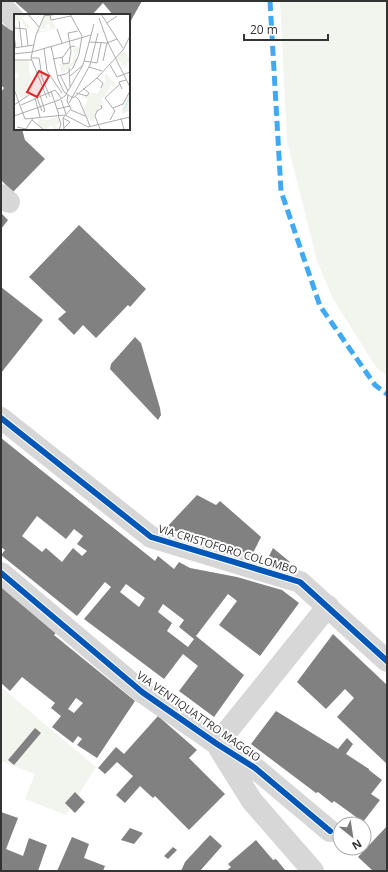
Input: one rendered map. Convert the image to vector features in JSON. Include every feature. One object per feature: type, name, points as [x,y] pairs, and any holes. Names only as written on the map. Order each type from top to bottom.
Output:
[{"type":"street","name":"VIA CRISTOFORO COLOMBO","points":[[1,418],[151,537],[300,582],[387,661]]},
{"type":"street","name":"VIA VENTIQUATTRO MAGGIO","points":[[1,573],[142,692],[217,744],[255,768],[330,831]]},
{"type":"street","points":[[217,744],[328,606]]},
{"type":"street","name":"VIA VENTIQUATTRO MAGGIO","points":[[217,744],[252,801],[313,871]]},
{"type":"shaded area","points":[[280,1],[387,1],[387,376],[376,367],[333,299],[317,261],[287,141]]},
{"type":"shaded area","points":[[1,687],[96,767],[66,815],[25,799],[35,774],[1,761]]},
{"type":"building","points":[[14,1],[142,1],[130,22],[130,14],[112,14],[103,3],[93,14],[29,14]]},
{"type":"building","points":[[10,22],[14,25],[14,130],[22,130],[25,140],[45,159],[13,192],[1,180],[1,92],[4,88],[1,85],[1,23],[6,27]]},
{"type":"building","points":[[1,213],[8,220],[1,229]]},
{"type":"building","points":[[79,225],[146,289],[130,307],[128,305],[96,338],[83,325],[74,335],[58,319],[66,312],[29,277]]},
{"type":"building","points":[[1,287],[43,320],[1,373]]},
{"type":"building","points":[[135,337],[141,343],[160,408],[161,415],[158,420],[110,369],[111,364]]},
{"type":"building","points":[[1,438],[155,561],[158,556],[174,569],[179,562],[190,568],[237,577],[282,590],[299,603],[260,656],[219,625],[237,601],[228,594],[196,636],[244,675],[214,717],[179,691],[198,666],[183,654],[164,679],[84,619],[111,587],[105,582],[77,616],[1,555],[5,550],[1,547]],"holes":[[[37,516],[66,539],[74,529],[83,536],[77,544],[87,551],[82,556],[73,548],[62,562],[46,548],[42,552],[22,536]],[[126,584],[145,598],[139,607],[120,592]],[[163,604],[184,620],[179,627],[194,639],[188,647],[167,631],[172,623],[158,612]]]},
{"type":"building","points":[[197,495],[216,505],[220,501],[261,537],[252,555],[166,528]]},
{"type":"building","points":[[273,548],[290,562],[287,566],[267,560]]},
{"type":"building","points":[[1,584],[58,630],[54,635],[135,701],[97,758],[77,745],[82,739],[78,736],[73,743],[52,727],[61,716],[51,708],[55,703],[22,677],[10,691],[1,683]],"holes":[[[76,698],[83,703],[74,713],[68,709]]]},
{"type":"building","points":[[333,634],[387,685],[387,764],[337,717],[354,698],[345,689],[326,709],[297,682]]},
{"type":"building","points":[[276,711],[338,749],[347,738],[353,744],[346,754],[369,769],[382,780],[371,794],[380,800],[368,816],[355,816],[334,801],[332,803],[318,792],[316,793],[251,744]]},
{"type":"building","points":[[158,716],[197,750],[189,758],[225,794],[189,830],[155,796],[153,798],[140,786],[125,803],[116,795],[133,776],[117,762],[105,774],[98,768],[116,747],[124,754]]},
{"type":"building","points":[[35,728],[41,733],[14,765],[8,760]]},
{"type":"building","points":[[75,792],[85,802],[75,813],[65,803]]},
{"type":"building","points":[[1,812],[18,818],[6,849],[23,856],[29,838],[47,845],[38,871],[1,871]]},
{"type":"building","points":[[387,826],[387,871],[373,871],[358,857],[372,856],[372,842]]},
{"type":"building","points":[[130,828],[143,833],[134,844],[121,840]]},
{"type":"building","points":[[210,835],[222,846],[200,871],[181,871],[185,862]]},
{"type":"building","points":[[72,837],[89,844],[84,858],[105,866],[103,871],[57,871]]},
{"type":"building","points":[[256,840],[273,860],[276,859],[286,871],[226,871],[231,867],[228,864]]},
{"type":"building","points":[[173,847],[177,850],[168,859],[164,856]]},
{"type":"marked path","points":[[270,1],[281,191],[320,306],[375,385],[387,394]]},
{"type":"cycle path","points":[[1,418],[151,537],[300,582],[387,661]]},
{"type":"cycle path","points":[[1,573],[142,692],[217,744],[255,768],[330,831]]}]
